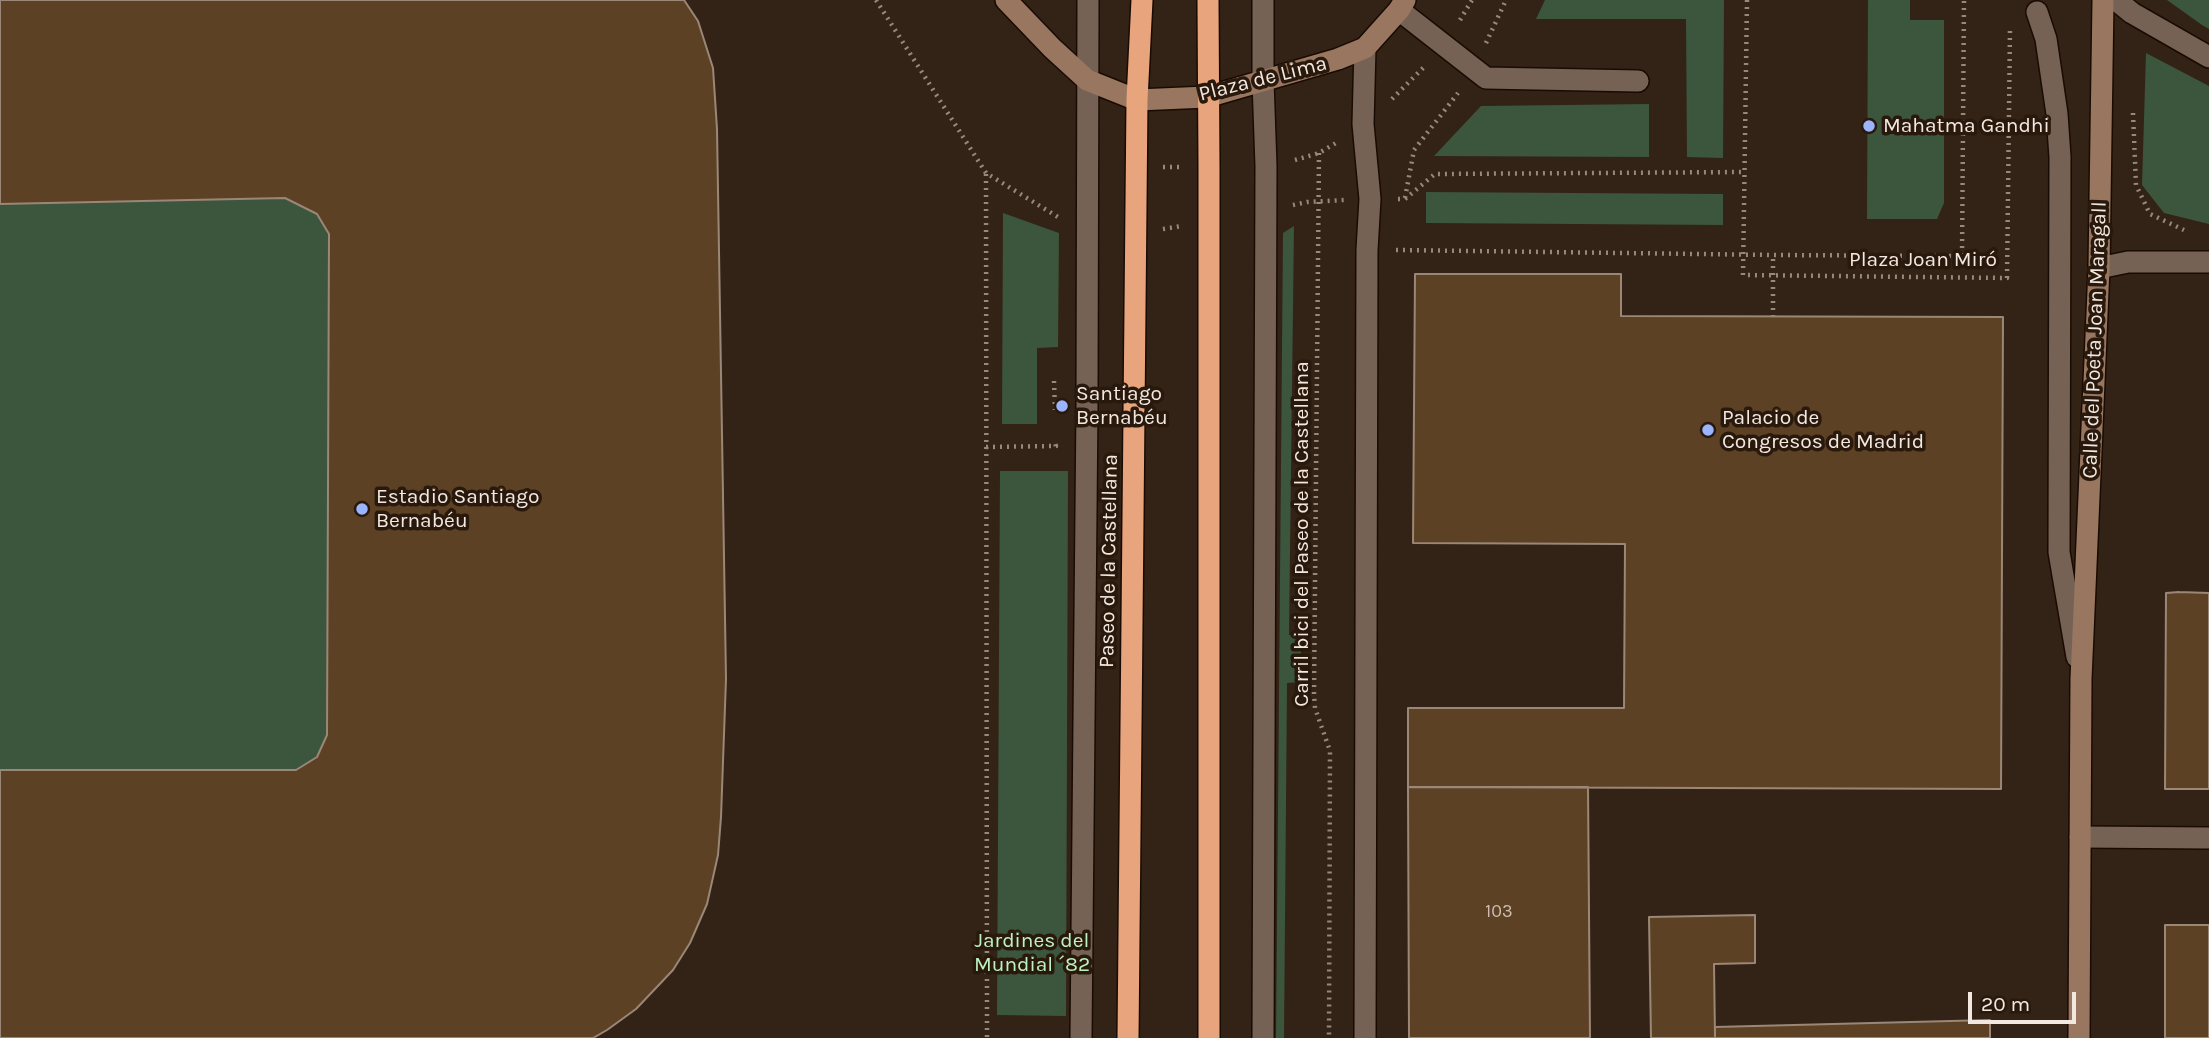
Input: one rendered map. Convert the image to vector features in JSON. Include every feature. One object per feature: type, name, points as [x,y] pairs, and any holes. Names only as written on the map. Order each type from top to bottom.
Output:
[{"type":"highway","name":"Paseo de la Castellana","points":[[1128,1038],[1137,100],[1142,0]]},
{"type":"highway","points":[[1208,0],[1209,1038]]},
{"type":"street","name":"Plaza de Lima","points":[[1006,0],[1087,80],[1137,100],[1207,97],[1338,59],[1365,48],[1402,5]]},
{"type":"street","name":"Paseo de la Castellana","points":[[1081,1038],[1088,0]]},
{"type":"street","points":[[1263,0],[1266,166],[1263,1038]]},
{"type":"street","name":"Calle del Poeta Joan Maragall","points":[[2080,1038],[2081,679],[2099,268],[2103,0]]},
{"type":"street","points":[[2116,0],[2132,13],[2209,57]]},
{"type":"street","points":[[1402,5],[1486,78],[1638,81]]},
{"type":"street","name":"Calle del Poeta Joan Maragall","points":[[2037,12],[2048,49],[2060,158],[2059,552],[2081,679]]},
{"type":"street","points":[[1365,48],[1363,124],[1370,199],[1367,250],[1365,1038]]},
{"type":"street","points":[[2099,268],[2128,262],[2209,262]]},
{"type":"street","points":[[2080,837],[2209,838]]},
{"type":"path","points":[[876,0],[986,173],[986,1038]]},
{"type":"path","points":[[1405,199],[1414,150],[1461,91],[1506,0]]},
{"type":"path","points":[[1744,254],[1747,0]]},
{"type":"path","name":"Plaza Joan Miró","points":[[1367,250],[1962,256],[1965,0]]},
{"type":"path","name":"Plaza Joan Miró","points":[[1744,254],[1744,275],[2007,278],[2010,28]]},
{"type":"path","points":[[2133,108],[2136,186],[2150,214],[2182,230],[2195,230]]},
{"type":"path","name":"Carril bici del Paseo de la Castellana","points":[[1293,160],[1319,153],[1314,694],[1315,708],[1330,751],[1329,1038]]},
{"type":"path","points":[[1773,255],[1773,317]]},
{"type":"path","points":[[1054,381],[1055,420]]},
{"type":"path","points":[[986,447],[1055,446],[1055,433]]},
{"type":"green space","name":"Estadio Santiago Bernabéu","points":[[0,0],[698,21],[713,68],[717,129],[726,644],[718,855],[707,904],[690,943],[673,970],[636,1009],[607,1030],[593,1038],[0,1038]]},
{"type":"green space","points":[[1545,0],[1724,0],[1723,158],[1687,157],[1686,19],[1536,19]]},
{"type":"green space","points":[[1868,0],[1910,0],[1910,20],[1944,20],[1944,203],[1937,219],[1867,219]]},
{"type":"green space","points":[[2167,0],[2209,0],[2209,29],[2202,25]]},
{"type":"green space","points":[[2146,53],[2209,86],[2209,224],[2164,213],[2142,185]]},
{"type":"green space","points":[[1649,104],[1649,157],[1434,156],[1481,106]]},
{"type":"green space","points":[[1426,192],[1723,194],[1723,225],[1426,223]]},
{"type":"green space","points":[[1003,213],[1059,233],[1058,347],[1037,348],[1037,424],[1002,424]]},
{"type":"green space","points":[[1294,226],[1289,635],[1301,636],[1301,682],[1287,683],[1284,1038],[1276,1038],[1283,233]]},
{"type":"green space","name":"Jardines del Mundial ´82","points":[[1000,471],[1068,471],[1066,1016],[997,1015]]},
{"type":"building","name":"Estadio Santiago Bernabéu","points":[[0,0],[684,0],[698,21],[713,68],[717,129],[726,679],[718,855],[707,904],[690,943],[673,970],[636,1009],[607,1030],[593,1038],[0,1038],[0,770],[296,770],[317,757],[327,735],[329,234],[317,214],[285,198],[0,204]]},
{"type":"building","name":"Palacio de Congresos de Madrid","points":[[1415,274],[1621,274],[1621,316],[2003,317],[2001,789],[1408,787],[1408,708],[1624,708],[1625,544],[1413,543]]},
{"type":"building","points":[[2166,593],[2209,593],[2209,789],[2165,789]]},
{"type":"building","points":[[1408,787],[1588,787],[1590,1038],[1409,1038]]},
{"type":"building","points":[[1755,915],[1755,963],[1714,964],[1715,1038],[1651,1038],[1649,917]]},
{"type":"building","points":[[2165,925],[2209,925],[2209,1038],[2165,1038]]},
{"type":"building","points":[[1990,1020],[1990,1038],[1715,1038],[1715,1027]]},
{"type":"place","name":"Mahatma Gandhi","points":[[1869,126]]},
{"type":"place","name":"Santiago Bernabéu","points":[[1062,406]]},
{"type":"place","name":"Palacio de Congresos de Madrid","points":[[1708,430]]},
{"type":"place","name":"Estadio Santiago Bernabéu","points":[[362,509]]}]
